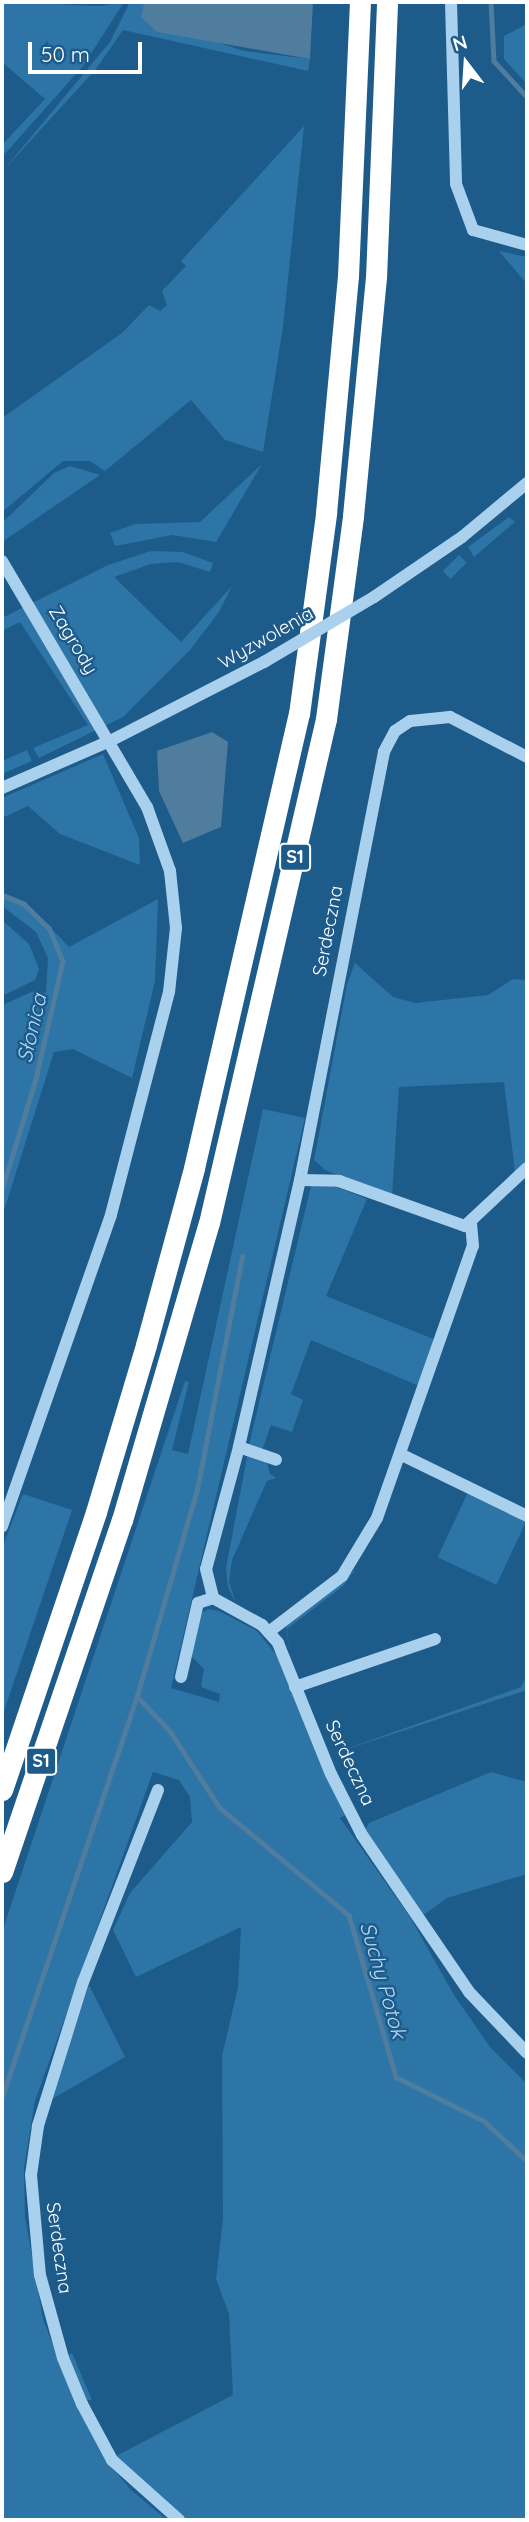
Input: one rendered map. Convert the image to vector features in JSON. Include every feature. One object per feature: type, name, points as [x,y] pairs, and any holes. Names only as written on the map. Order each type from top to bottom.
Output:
[{"type":"highway","name":"S1","points":[[3,1785],[96,1512],[156,1307],[194,1168],[299,714],[326,513],[348,276],[360,2]]},
{"type":"highway","name":"S1","points":[[2,1872],[122,1520],[209,1223],[326,719],[354,516],[376,278],[387,2]]},
{"type":"street","points":[[452,2],[456,184],[473,230],[486,236],[527,245]]},
{"type":"street","name":"Wyzwolenia","points":[[2,788],[111,740],[264,662],[374,597],[443,552],[527,483]]},
{"type":"street","name":"Zagrody","points":[[2,561],[111,740],[148,807],[170,871],[176,928],[169,992],[111,1215],[2,1525]]},
{"type":"street","name":"Serdeczna","points":[[213,1598],[206,1569],[239,1447],[300,1180],[376,775],[395,731],[410,721],[431,717],[466,723],[527,757]]},
{"type":"street","points":[[300,1180],[339,1181],[458,1226],[471,1225],[527,1168]]},
{"type":"street","points":[[181,1677],[198,1603],[213,1598],[270,1631],[330,1588],[348,1568],[377,1518],[401,1455],[473,1246],[471,1225]]},
{"type":"street","points":[[239,1447],[276,1460]]},
{"type":"street","points":[[401,1455],[527,1516]]},
{"type":"street","name":"Serdeczna","points":[[270,1631],[362,1835],[469,1993],[527,2053]]},
{"type":"street","points":[[295,1687],[435,1639]]},
{"type":"street","name":"Serdeczna","points":[[158,1790],[83,1982],[38,2126],[31,2175],[40,2275],[63,2358],[82,2404],[112,2460],[179,2520]]},
{"type":"shaded area","points":[[2,2],[100,6],[124,2],[83,66],[2,157],[2,145],[45,99],[2,62]]},
{"type":"shaded area","points":[[130,2],[144,2],[141,17],[244,51],[310,59],[308,71],[123,30],[96,69],[2,172],[110,42]]},
{"type":"shaded area","points":[[144,2],[313,2],[310,59],[157,32],[141,17]]},
{"type":"shaded area","points":[[527,24],[527,84],[504,59],[504,36]]},
{"type":"shaded area","points":[[304,126],[283,327],[263,452],[225,440],[191,400],[105,471],[90,461],[63,461],[2,512],[2,418],[122,333],[149,305],[160,311],[167,305],[162,291],[186,266],[181,261]]},
{"type":"shaded area","points":[[499,251],[527,257],[527,284]]},
{"type":"shaded area","points":[[262,464],[216,542],[172,535],[115,546],[110,533],[135,524],[200,522]]},
{"type":"shaded area","points":[[70,466],[100,475],[2,542],[2,523],[54,473]]},
{"type":"shaded area","points":[[509,517],[515,522],[474,557],[468,547]]},
{"type":"shaded area","points":[[151,551],[183,552],[213,563],[210,572],[178,562],[151,564],[114,577],[181,642],[232,586],[219,612],[190,650],[123,717],[39,758],[33,748],[88,725],[20,622],[2,631],[2,618],[108,565]]},
{"type":"shaded area","points":[[459,555],[467,563],[451,579],[443,571]]},
{"type":"shaded area","points":[[212,732],[228,742],[221,827],[183,843],[159,791],[157,751]]},
{"type":"shaded area","points":[[27,750],[32,761],[2,774],[2,761]]},
{"type":"shaded area","points":[[103,754],[139,838],[140,865],[60,834],[28,806],[2,818],[2,798]]},
{"type":"shaded area","points":[[2,892],[26,902],[69,947],[158,899],[155,981],[132,1078],[73,1049],[54,1052],[2,1217],[2,1005],[34,991],[46,993],[48,958],[36,932],[2,906]]},
{"type":"shaded area","points":[[2,920],[29,944],[39,969],[35,980],[2,996]]},
{"type":"shaded area","points":[[355,963],[393,997],[415,1003],[488,995],[513,979],[527,980],[527,1164],[515,1172],[504,1082],[399,1087],[392,1196],[325,1170],[314,1160],[347,984]]},
{"type":"shaded area","points":[[263,1109],[305,1118],[171,1688],[219,1702],[220,1694],[201,1687],[204,1669],[190,1655],[201,1613],[208,1609],[219,1611],[257,1631],[278,1657],[346,1815],[340,1818],[410,1917],[454,1995],[490,2047],[527,2084],[527,2520],[185,2520],[114,2457],[233,2395],[229,2314],[216,2279],[223,2219],[222,2056],[238,1987],[241,1927],[136,1977],[113,1930],[130,1893],[192,1822],[190,1797],[179,1780],[153,1772],[35,2101],[24,2168],[25,2217],[43,2319],[64,2374],[105,2459],[131,2490],[167,2520],[2,2520],[2,1932],[185,1381],[189,1382],[172,1450],[188,1454]]},
{"type":"shaded area","points":[[311,1186],[337,1187],[367,1199],[326,1296],[436,1340],[419,1386],[311,1340],[291,1394],[303,1400],[292,1432],[271,1425],[262,1450],[249,1445]]},
{"type":"shaded area","points":[[248,1452],[266,1459],[270,1474],[276,1478],[267,1481],[232,1560],[229,1582],[236,1604],[228,1587],[226,1568]]},
{"type":"shaded area","points":[[468,1492],[527,1519],[496,1585],[438,1557]]},
{"type":"shaded area","points":[[23,1494],[72,1510],[2,1717],[2,1548]]},
{"type":"shaded area","points":[[356,1569],[343,1586],[287,1629],[290,1654],[286,1627]]},
{"type":"shaded area","points":[[527,1675],[527,1690],[329,1755],[521,1687]]},
{"type":"shaded area","points":[[491,1772],[527,1782],[527,1874],[447,1898],[418,1919],[362,1835],[369,1823]]},
{"type":"shaded area","points":[[89,1985],[125,2057],[52,2099],[58,2077]]},
{"type":"shaded area","points":[[72,2353],[92,2400],[85,2400],[67,2356]]},
{"type":"waterway","points":[[491,2],[494,61],[527,97]]},
{"type":"waterway","name":"Słonica","points":[[2,895],[24,904],[49,928],[63,961],[36,1079],[2,1191]]},
{"type":"waterway","points":[[2,2097],[137,1696],[197,1490],[242,1256]]},
{"type":"waterway","name":"Suchy Potok","points":[[137,1696],[170,1731],[220,1808],[349,1915],[396,2077],[484,2121],[527,2161]]}]
